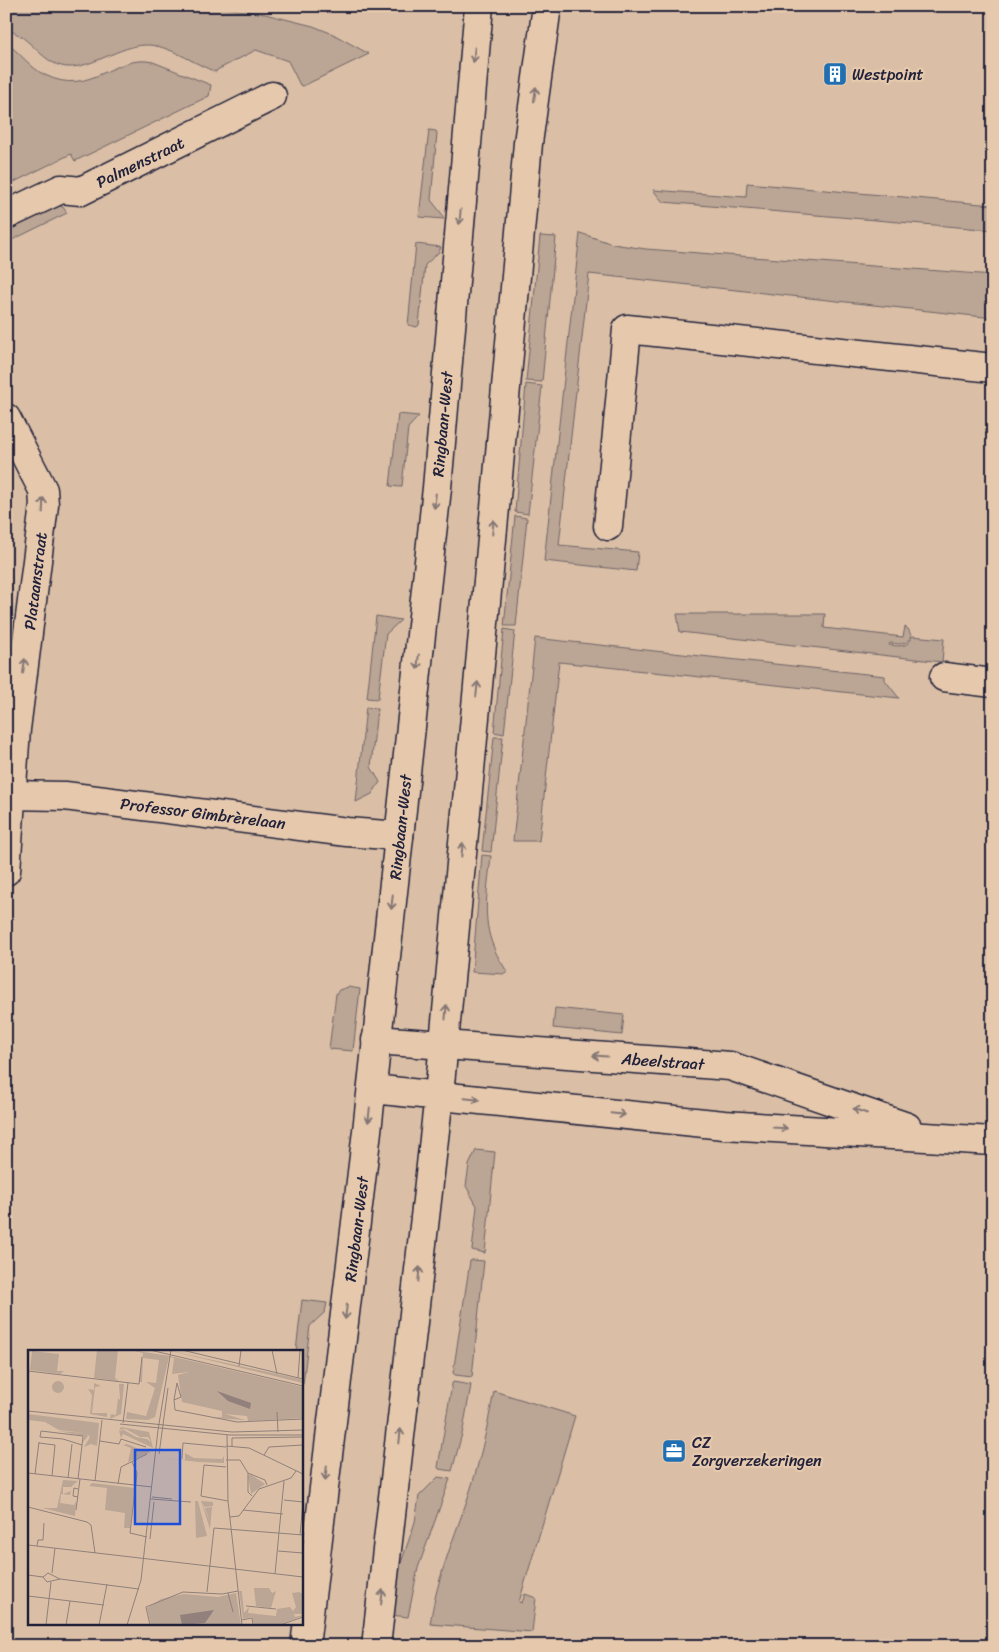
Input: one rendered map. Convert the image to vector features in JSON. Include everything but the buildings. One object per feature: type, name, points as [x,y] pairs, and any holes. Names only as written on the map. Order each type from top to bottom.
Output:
[{"type":"main road","name":"Ringbaan-West","points":[[305,1646],[372,1089],[437,488],[479,6]]},
{"type":"main road","points":[[376,1646],[444,1044],[528,142],[548,6]]},
{"type":"main road","name":"Palmenstraat","points":[[6,214],[61,189],[81,192],[272,96]]},
{"type":"main road","points":[[608,526],[628,329],[993,368]]},
{"type":"main road","name":"Plataanstraat","points":[[6,418],[43,490],[44,506],[9,795],[6,871]]},
{"type":"main road","points":[[944,677],[993,683]]},
{"type":"main road","name":"Professor Gimbrèrelaan","points":[[9,795],[65,796],[347,832],[399,836]]},
{"type":"main road","name":"Abeelstraat","points":[[376,1040],[730,1066],[939,1138]]},
{"type":"main road","name":"Abeelstraat","points":[[372,1089],[724,1125],[993,1141]]},
{"type":"shaded area","points":[[6,6],[212,6],[265,14],[313,26],[333,34],[369,54],[303,86],[300,85],[288,61],[256,50],[216,72],[172,51],[145,45],[125,49],[86,64],[68,67],[60,66],[53,63],[23,38],[6,30]]},
{"type":"shaded area","points":[[6,43],[40,72],[61,81],[89,79],[126,63],[139,61],[153,62],[211,85],[209,96],[75,161],[71,154],[6,186]]},
{"type":"shaded area","points":[[429,130],[436,131],[437,133],[431,200],[444,219],[419,217]]},
{"type":"shaded area","points":[[747,183],[993,205],[993,230],[663,202],[653,190],[746,197]]},
{"type":"shaded area","points":[[58,205],[63,207],[67,213],[6,243],[6,227]]},
{"type":"shaded area","points":[[580,233],[613,244],[646,249],[993,275],[993,318],[589,274],[559,545],[638,552],[636,571],[544,561]]},
{"type":"shaded area","points":[[540,236],[556,237],[542,382],[526,381]]},
{"type":"shaded area","points":[[416,244],[441,247],[439,252],[425,265],[419,325],[417,327],[408,325]]},
{"type":"shaded area","points":[[526,384],[542,386],[528,514],[515,512]]},
{"type":"shaded area","points":[[398,414],[419,416],[408,428],[402,486],[400,487],[390,486]]},
{"type":"shaded area","points":[[515,516],[527,518],[516,626],[504,626]]},
{"type":"shaded area","points":[[677,614],[825,614],[824,628],[903,637],[905,627],[911,635],[909,639],[903,644],[890,643],[889,645],[900,646],[909,643],[912,636],[944,639],[942,662],[680,632]]},
{"type":"shaded area","points":[[376,616],[401,620],[386,634],[377,699],[367,698]]},
{"type":"shaded area","points":[[504,629],[515,631],[504,734],[494,732]]},
{"type":"shaded area","points":[[535,638],[885,676],[885,680],[899,698],[559,662],[539,841],[513,841]]},
{"type":"shaded area","points":[[366,707],[377,709],[371,767],[380,782],[372,794],[356,802]]},
{"type":"shaded area","points":[[494,737],[503,737],[491,852],[482,851]]},
{"type":"shaded area","points":[[482,855],[491,856],[486,902],[488,926],[495,951],[507,972],[505,974],[472,972]]},
{"type":"shaded area","points":[[348,987],[360,989],[353,1051],[329,1049],[336,994],[339,990]]},
{"type":"shaded area","points":[[555,1008],[624,1015],[622,1035],[553,1028]]},
{"type":"shaded area","points":[[476,1150],[495,1152],[485,1253],[472,1250],[477,1206],[466,1186],[469,1165]]},
{"type":"shaded area","points":[[470,1261],[484,1261],[472,1377],[455,1375],[453,1373]]},
{"type":"shaded area","points":[[302,1300],[327,1303],[325,1312],[310,1326],[303,1384],[302,1350],[296,1350]]},
{"type":"shaded area","points":[[453,1382],[471,1385],[463,1430],[452,1471],[439,1469],[438,1467]]},
{"type":"shaded area","points":[[494,1391],[575,1416],[519,1602],[522,1603],[525,1594],[536,1598],[532,1632],[430,1624],[440,1578],[479,1461]]},
{"type":"shaded area","points":[[438,1477],[450,1479],[418,1568],[408,1617],[390,1615],[386,1607],[415,1522],[419,1496]]},
{"type":"place","name":"Westpoint","points":[[835,74]]},
{"type":"place","name":"CZ Zorgverzekeringen","points":[[674,1451]]}]
